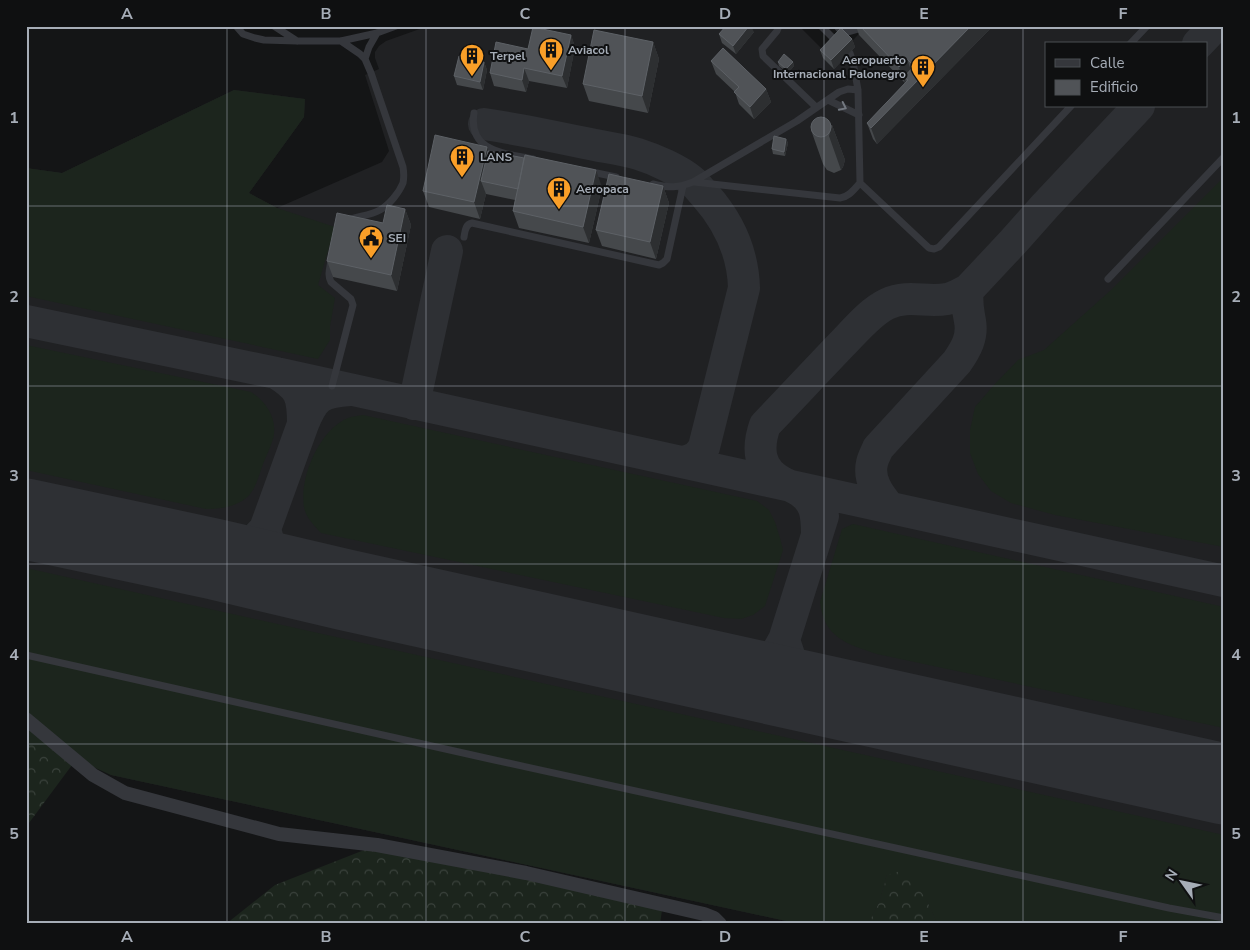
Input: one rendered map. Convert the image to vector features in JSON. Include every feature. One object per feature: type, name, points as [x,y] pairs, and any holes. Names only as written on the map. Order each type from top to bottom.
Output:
[{"type":"street","points":[[26,719],[93,775],[125,793],[279,834],[377,845],[535,875],[704,914],[714,918],[720,924]]},
{"type":"lane","points":[[236,26],[244,34],[255,38],[297,41],[341,41],[377,33],[396,26]]},
{"type":"lane","points":[[274,26],[297,41]]},
{"type":"lane","points":[[779,26],[762,50],[762,56],[816,108]]},
{"type":"lane","points":[[821,26],[838,43]]},
{"type":"lane","points":[[1132,42],[1147,26]]},
{"type":"lane","points":[[365,59],[377,33]]},
{"type":"lane","points":[[340,226],[345,221],[380,210],[388,204],[403,182],[404,174],[365,59],[341,41]]},
{"type":"lane","points":[[850,53],[854,62],[858,90],[860,184],[928,248],[934,249],[939,247],[1069,108]]},
{"type":"lane","points":[[648,183],[669,188],[693,182],[781,132],[839,92],[848,89],[858,90]]},
{"type":"lane","points":[[828,100],[859,115]]},
{"type":"lane","points":[[474,113],[472,122],[475,135],[488,148],[542,161]]},
{"type":"lane","points":[[1108,279],[1224,157]]},
{"type":"lane","points":[[580,169],[622,178]]},
{"type":"lane","points":[[693,182],[840,198],[846,197],[860,184]]},
{"type":"lane","points":[[464,238],[467,226],[472,223],[659,265],[667,259],[683,186]]},
{"type":"lane","points":[[332,386],[353,305],[351,299],[329,279],[334,249]]},
{"type":"lane","points":[[26,655],[1082,889],[1224,918]]},
{"type":"shaded area","name":"Aeropuerto Internacional Palonegro","points":[[428,26],[799,26],[834,61],[866,26],[1224,26],[1224,924],[800,924],[111,775],[26,712],[26,168],[62,173],[234,90],[305,99],[304,117],[249,193],[277,208],[382,162],[389,151],[365,75],[379,69],[375,52],[386,41]]},
{"type":"green space","points":[[234,90],[305,99],[304,117],[249,193],[277,208],[335,227],[318,285],[335,298],[330,326],[330,340],[318,359],[26,296],[26,168],[62,173]]},
{"type":"green space","points":[[1224,177],[1224,547],[1055,515],[1011,503],[991,491],[978,474],[970,453],[970,430],[975,407],[1018,360],[1044,350],[1111,290]]},
{"type":"green space","points":[[26,345],[251,392],[265,404],[271,415],[274,427],[272,442],[252,492],[236,504],[223,508],[206,509],[26,470]]},
{"type":"green space","points":[[363,415],[757,501],[769,510],[775,522],[783,550],[765,606],[753,615],[741,619],[724,618],[321,533],[308,518],[304,507],[303,495],[308,469],[313,456],[328,433],[348,418]]},
{"type":"green space","points":[[853,524],[1224,607],[1224,728],[877,654],[847,643],[832,632],[826,624],[820,602],[842,529]]},
{"type":"green space","points":[[26,568],[1224,835],[1224,924],[937,924],[927,901],[887,875],[880,901],[868,924],[800,924],[111,775],[91,766],[26,712]]},
{"type":"green space","points":[[26,719],[75,761],[26,827]]},
{"type":"green space","points":[[377,845],[663,903],[660,924],[226,924],[275,885]]},
{"type":"green space","points":[[907,869],[927,901],[937,924],[868,924],[880,901],[887,875]]},
{"type":"building","points":[[726,26],[749,26],[733,46],[719,34]]},
{"type":"building","points":[[860,26],[971,26],[871,128],[867,123],[908,80],[904,77],[914,66],[907,59],[899,67]]},
{"type":"building","points":[[533,27],[571,35],[562,76],[524,68],[522,80],[490,73],[496,42],[528,49]]},
{"type":"building","points":[[841,28],[852,39],[831,60],[820,50]]},
{"type":"building","points":[[594,30],[653,42],[642,96],[583,84]]},
{"type":"building","points":[[723,48],[766,89],[750,107],[734,92],[739,87],[711,61]]},
{"type":"building","points":[[784,54],[793,62],[786,69],[778,62]]},
{"type":"building","points":[[459,56],[484,62],[480,82],[454,76]]},
{"type":"building","points":[[817,117],[825,117],[831,123],[831,131],[825,137],[817,137],[811,131],[811,123]]},
{"type":"building","name":"LANS","points":[[435,135],[487,147],[474,202],[423,191]]},
{"type":"building","points":[[774,136],[786,139],[784,152],[772,149]]},
{"type":"building","points":[[488,151],[524,158],[518,189],[481,181]]},
{"type":"building","name":"Aeropaca","points":[[525,155],[596,170],[583,227],[513,211]]},
{"type":"building","points":[[609,174],[663,186],[650,242],[596,230]]},
{"type":"building","points":[[387,205],[405,209],[391,275],[327,261],[337,213],[383,223]]},
{"type":"taxiway","points":[[1200,42],[1215,26]]},
{"type":"taxiway","points":[[889,507],[878,492],[873,481],[871,469],[873,459],[878,448],[957,362],[963,352],[968,343],[971,327],[967,302],[968,290],[1137,108]]},
{"type":"taxiway","points":[[484,124],[625,151],[659,162],[687,177],[694,183],[714,205],[728,227],[738,250],[744,288],[704,447],[695,458],[682,462]]},
{"type":"taxiway","points":[[414,404],[447,251]]},
{"type":"taxiway","points":[[817,535],[815,511],[808,498],[774,477],[764,464],[761,442],[765,425],[868,317],[887,304],[910,299],[947,299],[968,290]]},
{"type":"taxiway","points":[[26,321],[276,373],[1224,581]]},
{"type":"taxiway","points":[[276,373],[290,383],[298,393],[301,399],[303,424],[311,408],[319,398],[332,392],[350,390]]},
{"type":"taxiway","points":[[265,529],[303,424]]},
{"type":"taxiway","points":[[784,640],[823,516]]},
{"type":"taxiway","points":[[214,559],[236,554],[247,548],[265,529],[274,557],[283,568],[296,578]]},
{"type":"taxiway","points":[[725,674],[745,669],[770,658],[778,651],[784,640],[792,664],[804,677],[814,686],[849,701]]},
{"type":"runway","points":[[26,519],[214,559],[346,590],[1224,784]]},
{"type":"place","name":"Aviacol","points":[[551,71]]},
{"type":"place","name":"Terpel","points":[[472,77]]},
{"type":"place","name":"Aeropuerto Internacional Palonegro","points":[[923,88]]},
{"type":"place","name":"LANS","points":[[462,178]]},
{"type":"place","name":"Aeropaca","points":[[559,210]]},
{"type":"place","name":"SEI","points":[[371,259]]}]
